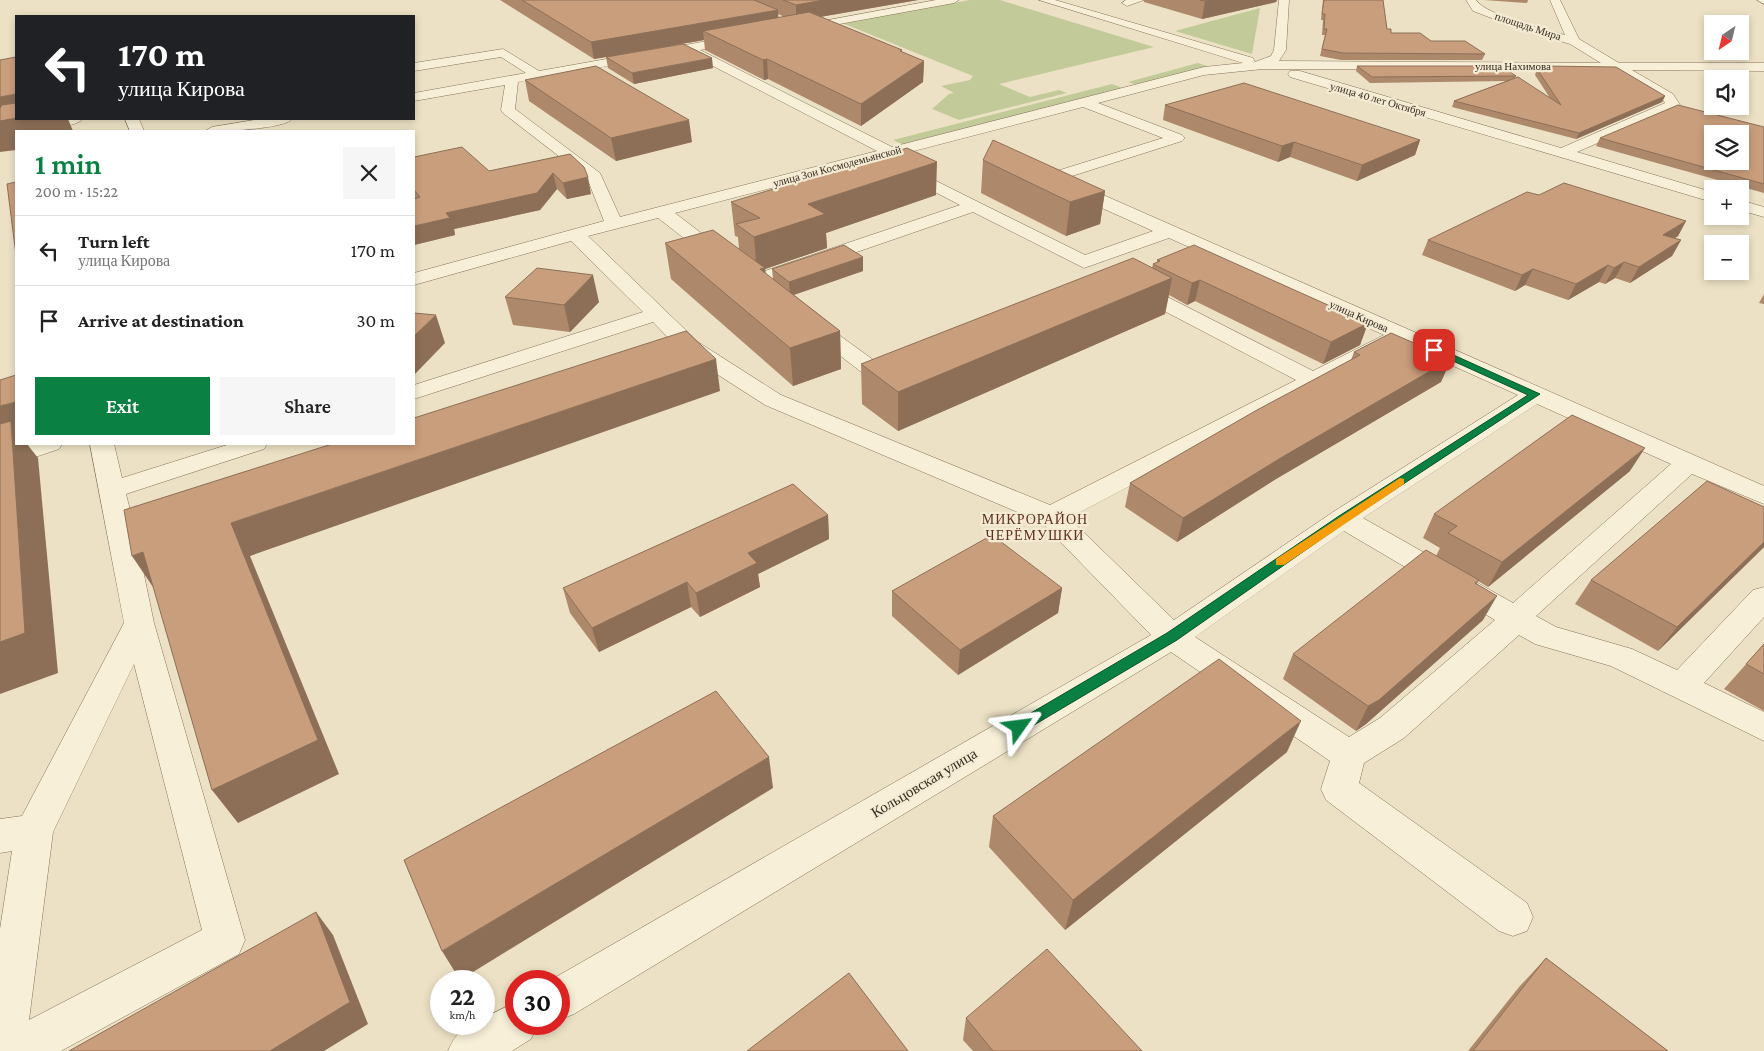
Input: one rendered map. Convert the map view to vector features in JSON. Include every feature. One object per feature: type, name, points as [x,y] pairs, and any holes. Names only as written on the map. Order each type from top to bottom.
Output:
[{"type":"street","points":[[789,28],[954,0]]},
{"type":"street","name":"улица 40 лет Октября","points":[[1044,0],[1704,195]]},
{"type":"street","points":[[1127,3],[1139,0]]},
{"type":"street","points":[[1263,65],[1276,58],[1280,50],[1284,0]]},
{"type":"street","name":"площадь Мира","points":[[1471,0],[1477,9],[1519,25],[1574,41]]},
{"type":"street","name":"площадь Мира","points":[[1555,0],[1574,41]]},
{"type":"street","points":[[415,97],[751,37]]},
{"type":"street","points":[[1574,41],[1668,97],[1673,105]]},
{"type":"street","points":[[686,48],[975,206],[1313,380]]},
{"type":"street","points":[[415,67],[503,53],[537,75]]},
{"type":"street","name":"улица Нахимова","points":[[1263,65],[1764,67]]},
{"type":"street","name":"улица Зои Космодемьянской","points":[[415,279],[575,234],[1204,71],[1263,65]]},
{"type":"street","points":[[512,80],[508,110],[594,176],[614,225]]},
{"type":"street","name":"улица Кирова","points":[[1083,102],[1177,138],[1041,174],[1764,496]]},
{"type":"street","points":[[1562,153],[1673,105],[1692,110]]},
{"type":"street","points":[[0,132],[70,120]]},
{"type":"street","points":[[218,130],[279,120]]},
{"type":"street","points":[[955,135],[981,146]]},
{"type":"street","points":[[662,213],[761,287],[975,206]]},
{"type":"street","points":[[1749,208],[1764,212]]},
{"type":"street","points":[[1084,262],[1170,231]]},
{"type":"street","points":[[575,234],[690,347],[773,400],[1051,516],[1172,637],[1349,755]]},
{"type":"street","points":[[415,264],[442,257],[453,269]]},
{"type":"street","points":[[792,310],[877,373],[913,358]]},
{"type":"street","points":[[415,392],[657,314]]},
{"type":"street","points":[[1051,516],[1401,335]]},
{"type":"street","points":[[653,359],[690,347]]},
{"type":"street","name":"Кольцовская улица","points":[[570,993],[1172,637],[1343,518],[1535,394]]},
{"type":"street","points":[[0,461],[47,445]]},
{"type":"street","points":[[16,1051],[225,940],[139,623],[102,445]]},
{"type":"street","points":[[112,490],[252,445]]},
{"type":"street","points":[[1513,917],[1339,789],[1349,755],[1392,728],[1516,619],[1688,463]]},
{"type":"street","points":[[1343,518],[1546,636],[1621,657],[1764,727]]},
{"type":"street","points":[[122,536],[159,523]]},
{"type":"street","points":[[1680,687],[1764,598]]},
{"type":"street","points":[[3,1051],[17,834],[139,623]]},
{"type":"street","points":[[470,1051],[505,1030]]},
{"type":"green space","points":[[970,0],[1000,0],[1154,47],[999,84],[1030,97],[1059,90],[1067,93],[959,120],[932,109],[949,94],[954,93],[941,86],[970,80],[973,76],[842,23]]},
{"type":"green space","points":[[1260,8],[1252,54],[1175,31]]},
{"type":"green space","points":[[1198,63],[1210,67],[1139,86],[1128,82]]},
{"type":"green space","points":[[1112,84],[1125,89],[906,146],[893,140]]},
{"type":"building","points":[[522,0],[754,0],[778,10],[591,42]]},
{"type":"building","points":[[783,0],[824,0],[796,5]]},
{"type":"building","points":[[1324,0],[1383,0],[1387,29],[1391,29],[1391,33],[1420,33],[1431,41],[1465,41],[1485,54],[1343,53],[1322,49],[1327,29],[1324,29],[1325,14],[1322,14]]},
{"type":"building","points":[[809,12],[924,61],[861,104],[703,31]]},
{"type":"building","points":[[683,44],[712,58],[632,73],[606,57]]},
{"type":"building","points":[[15,57],[15,94],[0,97],[0,60]]},
{"type":"building","points":[[596,66],[689,120],[611,138],[525,80]]},
{"type":"building","points":[[1357,66],[1501,66],[1516,76],[1372,77]]},
{"type":"building","points":[[1545,66],[1616,67],[1665,96],[1579,133],[1454,101],[1518,77],[1561,105],[1537,69]]},
{"type":"building","points":[[1244,83],[1420,140],[1362,165],[1294,142],[1282,146],[1165,105]]},
{"type":"building","points":[[15,103],[15,118],[0,121],[0,108],[2,105]]},
{"type":"building","points":[[1678,105],[1704,112],[1704,115],[1717,115],[1764,127],[1764,184],[1714,170],[1749,170],[1749,125],[1704,125],[1704,167],[1600,138]]},
{"type":"building","points":[[993,140],[1105,191],[1070,202],[983,160]]},
{"type":"building","points":[[462,147],[489,171],[570,154],[584,167],[588,177],[563,183],[553,173],[537,193],[446,213],[450,218],[415,226],[415,199],[420,197],[415,191],[415,157]]},
{"type":"building","points":[[907,148],[937,162],[808,204],[825,214],[754,237],[736,224],[760,218],[731,202]]},
{"type":"building","points":[[15,182],[15,247],[7,184]]},
{"type":"building","points":[[1564,183],[1686,221],[1663,235],[1681,240],[1639,267],[1624,262],[1614,268],[1608,265],[1576,284],[1533,269],[1522,275],[1428,240],[1527,192],[1539,195]]},
{"type":"building","points":[[713,230],[765,268],[760,269],[840,331],[790,348],[665,243]]},
{"type":"building","points":[[844,245],[863,257],[789,282],[772,269]]},
{"type":"building","points":[[1194,245],[1368,323],[1331,342],[1200,280],[1192,283],[1153,264],[1160,261],[1157,260]]},
{"type":"building","points":[[1133,258],[1172,278],[898,392],[861,364]]},
{"type":"building","points":[[537,268],[593,275],[564,305],[505,297]]},
{"type":"building","points":[[415,313],[436,315],[415,335]]},
{"type":"building","points":[[686,331],[716,359],[231,523],[318,740],[212,790],[143,552],[132,556],[124,510],[329,445],[415,445],[415,418]]},
{"type":"building","points":[[1391,333],[1451,359],[1284,456],[1183,518],[1130,483],[1257,410],[1360,355],[1354,352]]},
{"type":"building","points":[[15,375],[15,402],[0,406],[0,380]]},
{"type":"building","points":[[1572,415],[1645,448],[1502,562],[1448,533],[1457,526],[1434,514]]},
{"type":"building","points":[[11,421],[25,633],[0,642],[0,424]]},
{"type":"building","points":[[1707,481],[1764,507],[1764,542],[1677,627],[1591,580]]},
{"type":"building","points":[[793,484],[828,515],[748,553],[757,563],[696,593],[687,582],[592,628],[563,588]]},
{"type":"building","points":[[992,535],[1062,588],[960,650],[892,591]]},
{"type":"building","points":[[1426,550],[1479,580],[1475,583],[1497,596],[1379,700],[1368,706],[1293,654]]},
{"type":"building","points":[[1764,644],[1764,674],[1746,664]]},
{"type":"building","points":[[1219,659],[1301,721],[1073,900],[993,816]]},
{"type":"building","points":[[716,691],[769,757],[442,951],[404,860]]},
{"type":"building","points":[[316,912],[350,1002],[270,1051],[69,1051]]},
{"type":"building","points":[[1047,949],[1142,1051],[993,1051],[966,1018]]},
{"type":"building","points":[[1546,958],[1668,1051],[1473,1051]]},
{"type":"building","points":[[849,973],[908,1051],[747,1051]]},
{"type":"slow traffic","points":[[1280,562],[1400,481]]},
{"type":"district","name":"МИКРОРАЙОН ЧЕРЁМУШКИ","points":[[1035,528]]},
{"type":"route","points":[[1019,727],[1172,637],[1343,518],[1535,394],[1434,350]]}]
